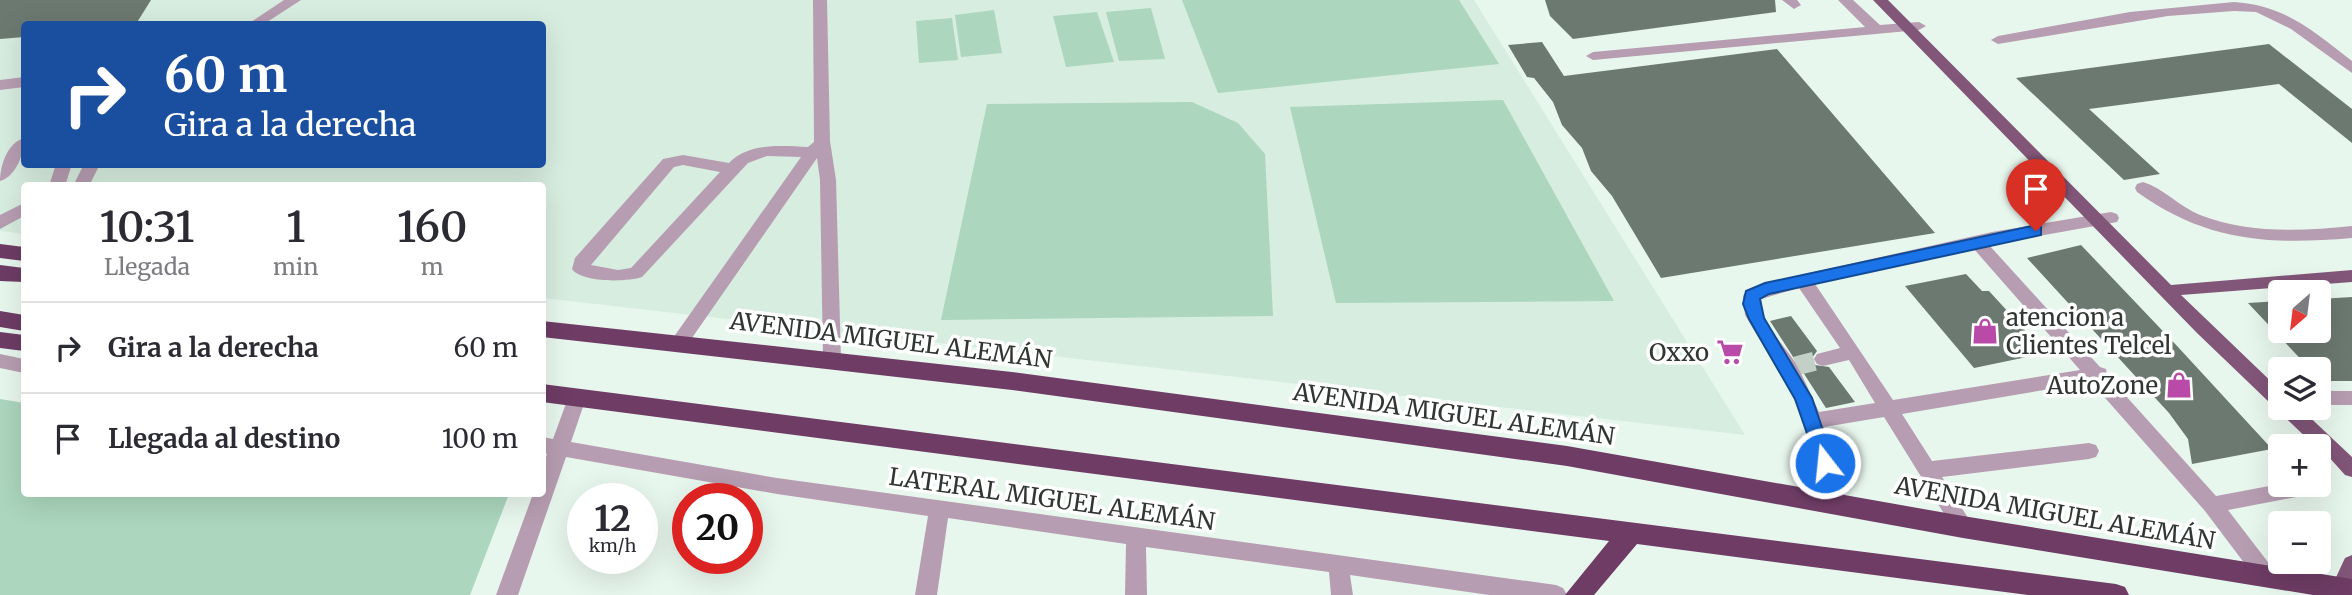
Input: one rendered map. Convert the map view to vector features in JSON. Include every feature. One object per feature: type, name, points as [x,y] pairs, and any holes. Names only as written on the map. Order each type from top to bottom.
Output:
[{"type":"highway","points":[[0,251],[21,254]]},
{"type":"highway","points":[[0,273],[21,275]]},
{"type":"highway","points":[[0,319],[21,322]]},
{"type":"highway","name":"AVENIDA MIGUEL ALEMÁN","points":[[546,329],[1013,381],[1567,456],[1963,527],[2347,589]]},
{"type":"highway","points":[[0,340],[21,343]]},
{"type":"highway","points":[[546,394],[2116,595]]},
{"type":"highway","points":[[1578,595],[1631,533]]},
{"type":"main road","points":[[1880,0],[1913,27],[2268,389]]},
{"type":"main road","points":[[1894,0],[1913,27]]},
{"type":"main road","points":[[2104,219],[2268,375]]},
{"type":"main road","points":[[2178,289],[2352,276]]},
{"type":"main road","points":[[2302,420],[2348,460]]},
{"type":"main road","points":[[2313,420],[2348,460]]},
{"type":"main road","points":[[2347,589],[2352,564]]},
{"type":"street","points":[[260,21],[294,0]]},
{"type":"street","points":[[820,0],[819,149],[832,360]]},
{"type":"street","points":[[1845,0],[1877,30]]},
{"type":"street","points":[[1998,40],[2222,2],[2256,8],[2286,20],[2352,68]]},
{"type":"street","points":[[1593,56],[1913,27]]},
{"type":"street","points":[[0,85],[21,82]]},
{"type":"street","points":[[0,176],[21,147]]},
{"type":"street","points":[[730,169],[683,160],[669,163],[584,258],[581,269],[618,276],[636,273],[730,169],[754,153],[819,149]]},
{"type":"street","points":[[679,343],[819,149]]},
{"type":"street","points":[[2143,188],[2192,219],[2232,232],[2289,236],[2352,232]]},
{"type":"street","points":[[0,223],[21,211]]},
{"type":"street","points":[[1837,505],[1813,421],[1792,366],[1757,319],[1751,304],[1752,296],[1765,289],[1992,238],[2104,219]]},
{"type":"street","points":[[1978,243],[2099,374],[2212,505],[2267,577]]},
{"type":"street","points":[[1803,281],[1853,352],[1963,527]]},
{"type":"street","points":[[1823,359],[1853,352]]},
{"type":"street","points":[[0,364],[21,368]]},
{"type":"street","points":[[1813,421],[2099,374]]},
{"type":"street","points":[[546,463],[551,446],[577,398]]},
{"type":"street","points":[[2331,398],[2352,398]]},
{"type":"street","name":"LATERAL MIGUEL ALEMÁN","points":[[551,446],[777,486],[1556,595]]},
{"type":"street","points":[[1929,470],[2089,452]]},
{"type":"street","points":[[2212,505],[2268,494]]},
{"type":"street","points":[[507,595],[536,497]]},
{"type":"street","points":[[926,595],[939,510]]},
{"type":"street","points":[[1136,537],[1136,595]]},
{"type":"street","points":[[1339,566],[1342,595]]},
{"type":"shaded area","points":[[0,0],[1474,0],[1745,435],[546,298],[546,182],[21,182],[21,234],[0,231]]},
{"type":"green space","points":[[1182,0],[1459,0],[1499,64],[1218,93]]},
{"type":"green space","points":[[1151,8],[1165,59],[1119,61],[1106,12]]},
{"type":"green space","points":[[994,10],[1002,53],[961,57],[955,15]]},
{"type":"green space","points":[[1097,12],[1114,62],[1066,67],[1053,16]]},
{"type":"green space","points":[[952,18],[958,60],[919,63],[916,21]]},
{"type":"green space","points":[[1503,100],[1614,301],[1336,303],[1290,107]]},
{"type":"green space","points":[[1192,102],[1238,123],[1265,154],[1273,316],[941,320],[987,104]]},
{"type":"green space","points":[[0,399],[21,402],[21,497],[508,497],[470,595],[0,595]]},
{"type":"building","points":[[0,0],[151,0],[138,21],[21,21],[21,37],[0,39]]},
{"type":"building","points":[[1545,0],[1775,0],[1776,12],[1573,39],[1550,16]]},
{"type":"building","points":[[1542,42],[1564,76],[1777,49],[1935,233],[1661,278],[1612,196],[1591,171],[1582,148],[1562,125],[1553,102],[1534,78],[1527,77],[1508,45]]},
{"type":"building","points":[[2269,44],[2352,109],[2352,143],[2279,84],[2089,109],[2160,174],[2124,180],[2016,78]]},
{"type":"building","points":[[2081,245],[2268,445],[2268,450],[2192,464],[2188,439],[2169,413],[2027,258]]},
{"type":"building","name":"atencion a Clientes Telcel","points":[[1966,274],[1982,291],[1989,291],[2046,353],[1974,368],[1905,286]]},
{"type":"building","points":[[2352,297],[2352,381],[2331,381],[2331,357],[2299,357],[2286,343],[2331,343],[2331,298]]},
{"type":"building","points":[[2268,302],[2268,324],[2248,303]]},
{"type":"building","points":[[1791,316],[1817,351],[1812,358],[1815,365],[1829,367],[1855,402],[1826,408],[1770,321]]},
{"type":"tunnel","points":[[1796,366],[1823,359]]},
{"type":"place","name":"atencion a Clientes Telcel","points":[[1985,331]]},
{"type":"place","name":"Oxxo","points":[[1730,352]]},
{"type":"place","name":"AutoZone","points":[[2179,385]]},
{"type":"route","points":[[1825,463],[1803,398],[1788,367],[1757,319],[1751,304],[1752,296],[1765,289],[1992,238],[2036,231]]}]
